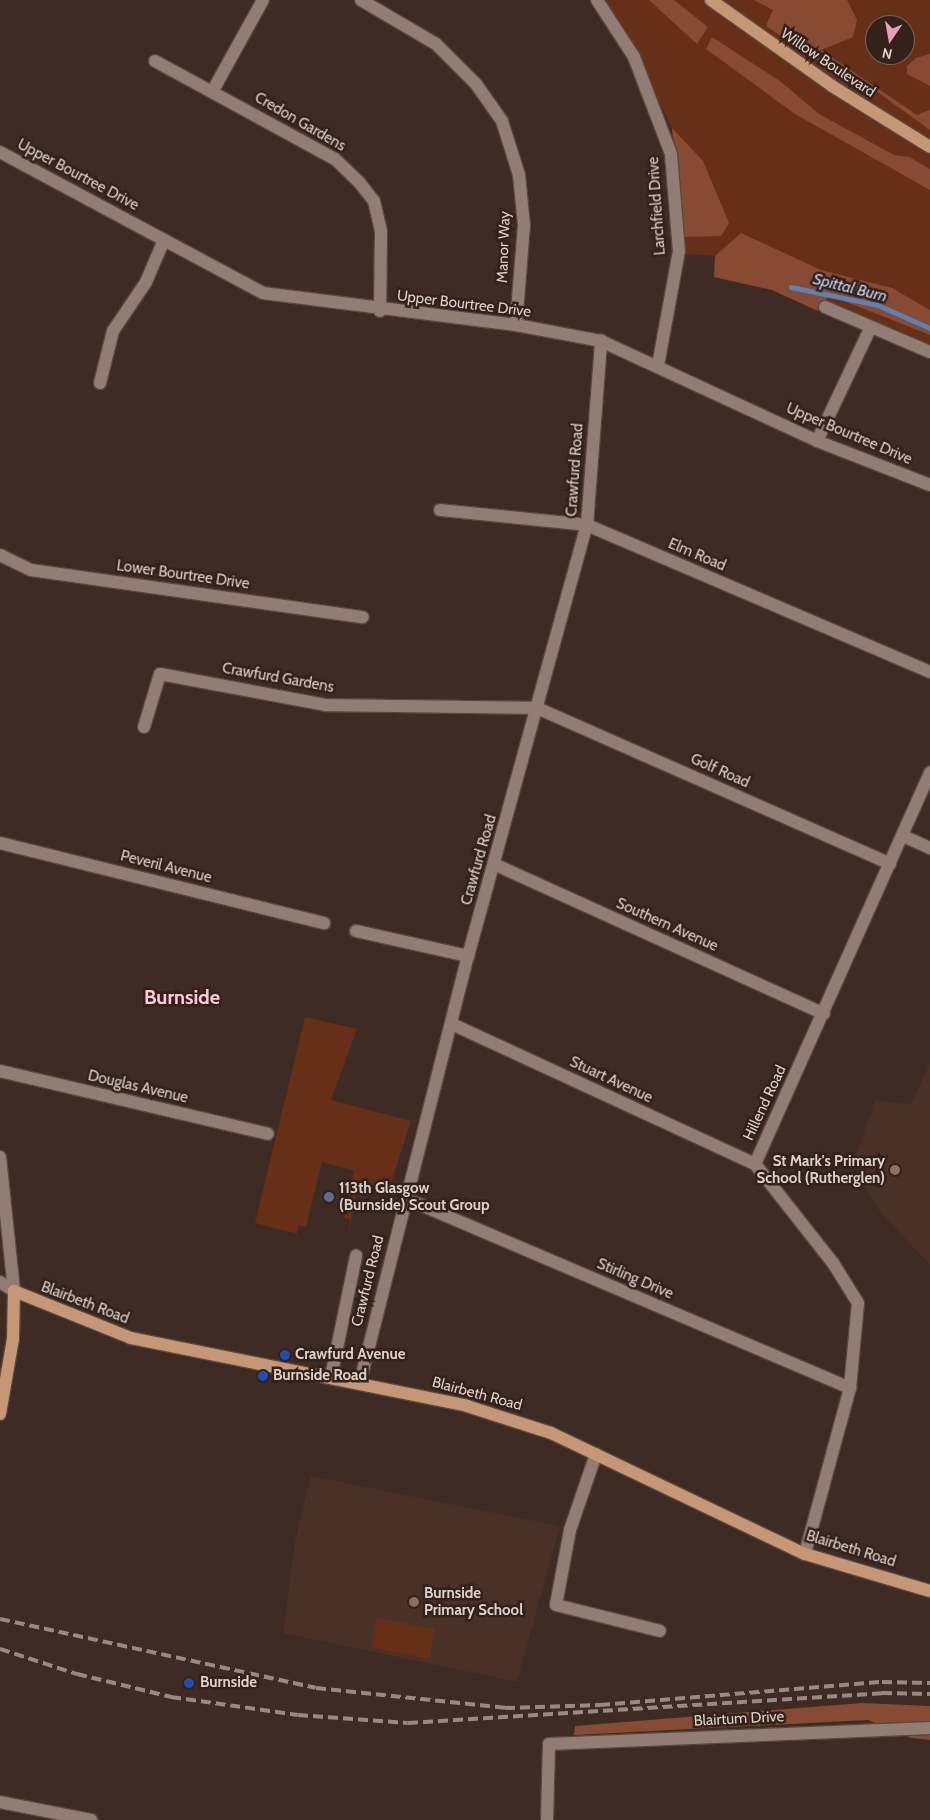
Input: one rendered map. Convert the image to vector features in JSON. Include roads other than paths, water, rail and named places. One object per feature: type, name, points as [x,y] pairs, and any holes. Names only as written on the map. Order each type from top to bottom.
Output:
[{"type":"main road","name":"Willow Boulevard","points":[[711,0],[832,86],[930,146]]},
{"type":"main road","name":"Blairbeth Road","points":[[14,1291],[132,1338],[360,1382],[467,1406],[551,1433],[805,1554],[930,1590]]},
{"type":"main road","points":[[0,1414],[13,1340],[14,1291]]},
{"type":"street","points":[[212,92],[264,0]]},
{"type":"street","name":"Manor Way","points":[[361,0],[436,44],[476,84],[502,121],[519,175],[524,225],[516,325]]},
{"type":"street","name":"Larchfield Drive","points":[[597,0],[634,57],[671,154],[679,251],[658,366]]},
{"type":"street","name":"Credon Gardens","points":[[156,61],[336,159],[359,182],[374,202],[381,232],[380,311]]},
{"type":"street","name":"Upper Bourtree Drive","points":[[0,152],[262,293],[380,311],[516,325],[601,341],[818,441],[930,485]]},
{"type":"street","points":[[100,383],[113,331],[146,282],[164,240]]},
{"type":"street","points":[[825,307],[930,352]]},
{"type":"street","points":[[818,441],[871,327]]},
{"type":"street","name":"Crawfurd Road","points":[[360,1382],[383,1280],[454,1025],[468,956],[496,865],[587,525],[601,341]]},
{"type":"street","name":"Elm Road","points":[[440,510],[587,525],[930,672]]},
{"type":"street","name":"Lower Bourtree Drive","points":[[0,555],[31,570],[364,617]]},
{"type":"street","name":"Crawfurd Gardens","points":[[144,727],[160,674],[325,705],[537,708]]},
{"type":"street","name":"Golf Road","points":[[537,708],[890,864]]},
{"type":"street","name":"Hillend Road","points":[[805,1554],[850,1388],[858,1303],[834,1263],[755,1164],[824,1014],[930,772]]},
{"type":"street","points":[[903,836],[930,848]]},
{"type":"street","name":"Peveril Avenue","points":[[0,843],[324,923]]},
{"type":"street","name":"Southern Avenue","points":[[496,865],[824,1014]]},
{"type":"street","points":[[356,931],[468,956]]},
{"type":"street","name":"Stuart Avenue","points":[[454,1025],[755,1164]]},
{"type":"street","name":"Douglas Avenue","points":[[0,1070],[268,1134]]},
{"type":"street","points":[[0,1157],[14,1291]]},
{"type":"street","name":"Stirling Drive","points":[[407,1199],[850,1388]]},
{"type":"street","points":[[331,1377],[356,1256]]},
{"type":"street","name":"Blairbeth Road","points":[[0,1282],[14,1291]]},
{"type":"street","points":[[596,1454],[570,1530],[556,1605],[660,1630]]},
{"type":"street","name":"Blairtum Drive","points":[[547,1820],[549,1744],[930,1728]]},
{"type":"street","points":[[0,1802],[90,1820]]},
{"type":"waterway","name":"Spittal Burn","points":[[791,287],[878,305],[930,328]]},
{"type":"railway","points":[[0,1619],[316,1688],[505,1708],[600,1705],[882,1682],[930,1683]]},
{"type":"railway","points":[[0,1649],[77,1674],[171,1697],[298,1715],[408,1723],[882,1693],[930,1694]]},
{"type":"place","name":"St Mark's Primary School (Rutherglen)","points":[[895,1170]]},
{"type":"place","name":"113th Glasgow (Burnside) Scout Group","points":[[329,1197]]},
{"type":"place","name":"Crawfurd Avenue","points":[[285,1355]]},
{"type":"place","name":"Burnside Road","points":[[263,1376]]},
{"type":"place","name":"Burnside Primary School","points":[[414,1602]]},
{"type":"place","name":"Burnside","points":[[189,1683]]},
{"type":"district","name":"Burnside","points":[[182,997]]}]
